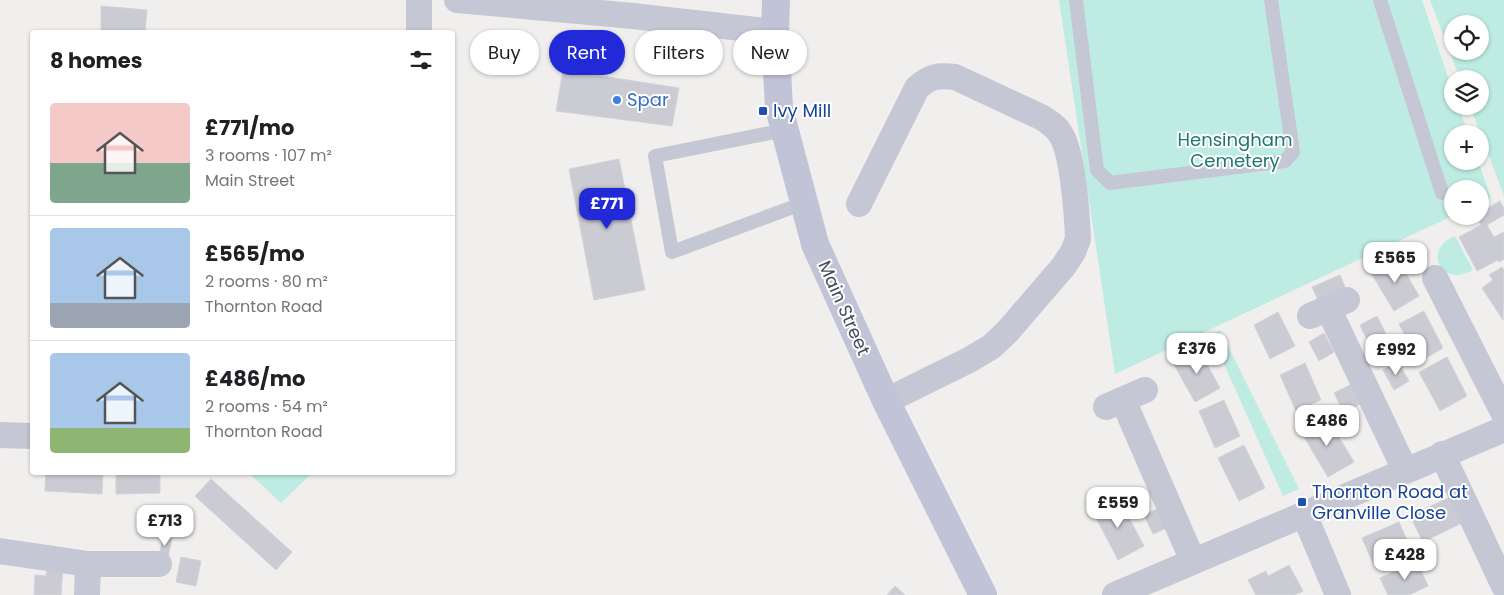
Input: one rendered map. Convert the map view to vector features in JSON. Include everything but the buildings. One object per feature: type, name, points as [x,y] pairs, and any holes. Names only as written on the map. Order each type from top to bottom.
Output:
[{"type":"main road","name":"Main Street","points":[[775,30],[776,0]]},
{"type":"main road","name":"Main Street","points":[[777,75],[779,108],[815,244],[886,401],[983,595]]},
{"type":"street","points":[[419,0],[419,30]]},
{"type":"street","points":[[456,0],[634,8],[763,30]]},
{"type":"street","points":[[859,204],[917,88],[927,78],[942,75],[955,77],[1041,117],[1053,125],[1068,147],[1078,239],[1064,267],[1007,332],[991,347],[886,401]]},
{"type":"street","points":[[1448,286],[1504,414]]},
{"type":"street","points":[[1328,308],[1405,470]]},
{"type":"street","points":[[1125,399],[1193,561]]},
{"type":"street","points":[[1115,595],[1504,428]]},
{"type":"street","points":[[0,435],[30,436]]},
{"type":"street","points":[[1442,454],[1504,586]]},
{"type":"street","points":[[1304,514],[1338,595]]},
{"type":"street","points":[[0,551],[88,564],[159,564]]},
{"type":"street","points":[[88,564],[88,595]]},
{"type":"lane","points":[[1076,0],[1098,170],[1110,183],[1285,161],[1293,152],[1271,0]]},
{"type":"lane","points":[[1380,0],[1442,193]]},
{"type":"lane","points":[[785,130],[655,156],[672,252],[804,202]]},
{"type":"green space","name":"Hensingham Cemetery","points":[[1059,0],[1422,0],[1446,70],[1444,70],[1444,115],[1462,115],[1465,125],[1444,125],[1444,170],[1481,170],[1485,180],[1444,180],[1444,220],[1115,374]]},
{"type":"green space","points":[[1430,0],[1504,0],[1504,196],[1489,156],[1489,125],[1477,125],[1473,115],[1489,115],[1489,70],[1457,70],[1453,60],[1489,60],[1489,15],[1444,15],[1444,37]]},
{"type":"green space","points":[[1455,236],[1473,270],[1461,275],[1452,275],[1444,271],[1439,265],[1437,257],[1439,249],[1445,242]]},
{"type":"green space","points":[[1220,330],[1299,489],[1283,496],[1211,335]]},
{"type":"green space","points":[[251,475],[310,475],[281,503]]},
{"type":"place","name":"Spar","points":[[617,100]]},
{"type":"place","name":"Ivy Mill","points":[[763,111]]},
{"type":"place","name":"Thornton Road at Granville Close","points":[[1302,502]]}]
